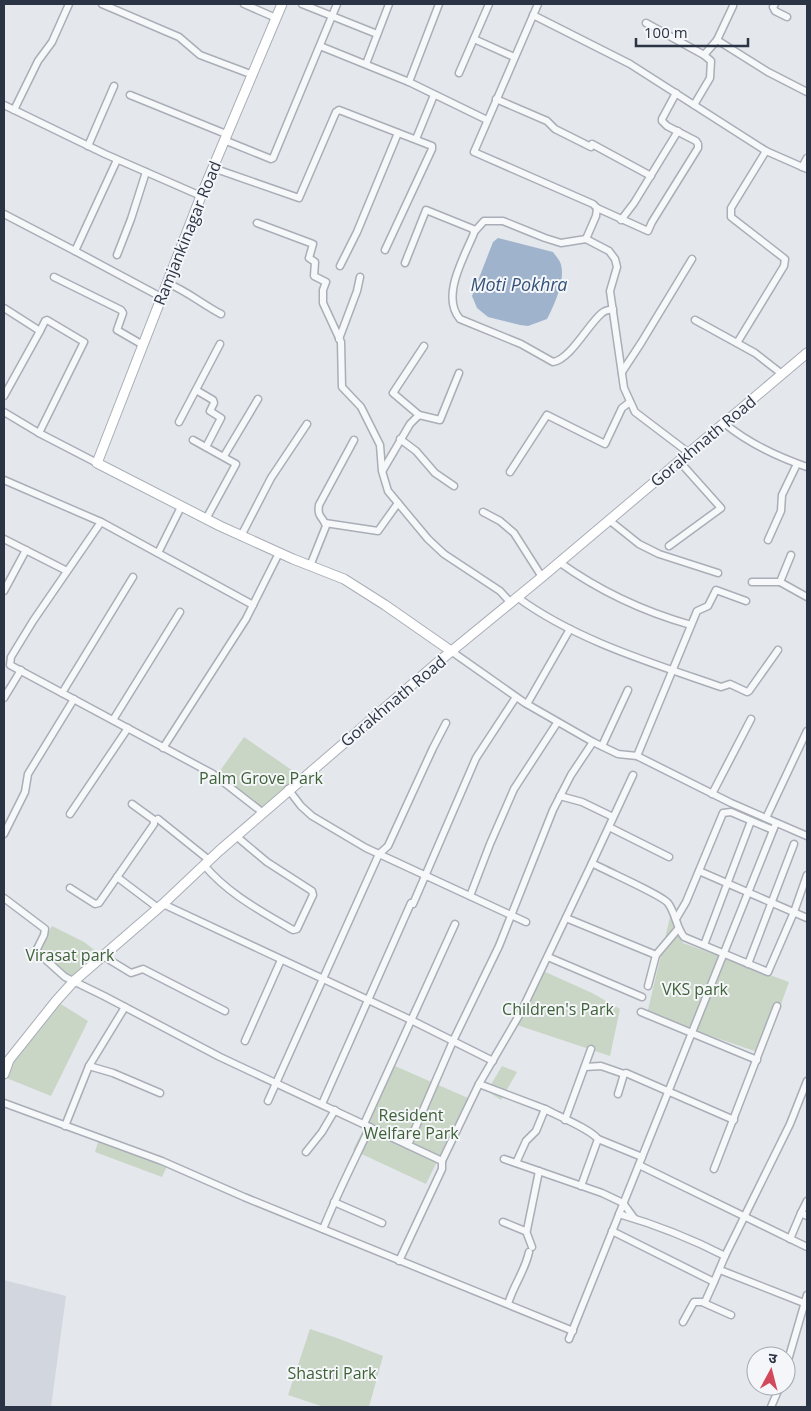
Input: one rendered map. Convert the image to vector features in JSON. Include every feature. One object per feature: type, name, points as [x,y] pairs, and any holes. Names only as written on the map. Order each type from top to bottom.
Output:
[{"type":"main road","name":"Ramjankinagar Road","points":[[98,463],[201,196],[282,4]]},
{"type":"main road","name":"Gorakhnath Road","points":[[4,1074],[9,1060],[74,981],[160,906],[262,812],[807,353]]},
{"type":"main road","points":[[98,463],[241,536],[344,579],[451,651]]},
{"type":"street","points":[[14,110],[38,61],[52,42],[69,4]]},
{"type":"street","points":[[102,4],[179,37],[200,55],[253,75]]},
{"type":"street","points":[[244,4],[276,18]]},
{"type":"street","points":[[302,4],[377,34]]},
{"type":"street","points":[[130,95],[272,159],[337,4]]},
{"type":"street","points":[[366,64],[389,4]]},
{"type":"street","points":[[409,82],[439,4]]},
{"type":"street","points":[[459,73],[489,4]]},
{"type":"street","points":[[538,4],[474,150],[475,154],[593,204],[621,220],[648,231],[698,148],[696,141],[667,126],[661,120],[676,93]]},
{"type":"street","points":[[775,4],[775,11],[788,17]]},
{"type":"street","points":[[704,55],[717,40],[733,6]]},
{"type":"street","points":[[533,15],[630,64],[766,152],[805,168],[807,158]]},
{"type":"street","points":[[646,23],[704,55],[711,61],[710,78],[694,105]]},
{"type":"street","points":[[474,39],[514,57]]},
{"type":"street","points":[[717,40],[768,72],[807,92]]},
{"type":"street","points":[[320,46],[409,82],[487,120]]},
{"type":"street","points":[[88,146],[114,86]]},
{"type":"street","points":[[416,139],[434,95]]},
{"type":"street","points":[[496,99],[547,121],[555,129],[651,176]]},
{"type":"street","points":[[4,105],[117,160],[201,196]]},
{"type":"street","points":[[213,168],[300,198],[337,110],[432,146],[385,250]]},
{"type":"street","points":[[621,220],[634,203],[678,131]]},
{"type":"street","points":[[340,266],[360,224],[398,133]]},
{"type":"street","points":[[737,343],[784,266],[785,259],[731,217],[731,208],[766,152]]},
{"type":"street","points":[[75,251],[117,160]]},
{"type":"street","points":[[117,255],[146,172]]},
{"type":"street","points":[[586,239],[596,216],[597,208]]},
{"type":"street","points":[[405,264],[426,210],[474,231]]},
{"type":"street","points":[[4,214],[161,297]]},
{"type":"street","points":[[613,309],[601,313],[572,349],[553,362],[521,344],[460,319],[454,311],[452,303],[453,283],[474,231],[484,220],[503,221],[544,238],[562,242],[586,239],[609,251],[616,259],[617,267],[610,290],[613,309],[624,388],[635,412],[689,453]]},
{"type":"street","points":[[257,222],[313,244],[309,258],[315,262],[314,276],[326,282],[323,290],[323,303],[341,342],[342,387],[361,407],[380,445],[382,471],[388,491],[428,539],[444,554],[514,599],[570,629],[591,639],[720,687],[732,684],[748,692],[778,650]]},
{"type":"street","points":[[622,372],[692,258]]},
{"type":"street","points":[[340,339],[357,291],[360,276]]},
{"type":"street","points":[[54,277],[122,310],[123,313],[117,330],[143,345]]},
{"type":"street","points":[[167,283],[188,292],[202,304],[221,314]]},
{"type":"street","points":[[4,308],[40,331]]},
{"type":"street","points":[[4,396],[45,321],[48,320],[84,342],[39,433]]},
{"type":"street","points":[[695,320],[755,353],[782,374]]},
{"type":"street","points":[[179,422],[220,344]]},
{"type":"street","points":[[424,346],[393,393],[419,415],[440,420],[459,373]]},
{"type":"street","points":[[196,390],[213,400],[214,403],[210,411],[221,418],[206,447]]},
{"type":"street","points":[[224,456],[258,399]]},
{"type":"street","points":[[510,472],[547,415],[605,444],[622,408],[630,402]]},
{"type":"street","points":[[4,412],[39,433],[98,463]]},
{"type":"street","points":[[382,471],[400,439],[419,415]]},
{"type":"street","points":[[724,423],[736,434],[786,460],[807,467]]},
{"type":"street","points":[[241,536],[271,478],[307,424]]},
{"type":"street","points":[[400,439],[416,451],[435,473],[454,486]]},
{"type":"street","points":[[193,440],[236,464],[206,519]]},
{"type":"street","points":[[354,440],[319,505],[320,519],[325,523],[378,531],[398,504]]},
{"type":"street","points":[[669,546],[721,508],[679,461]]},
{"type":"street","points":[[768,540],[781,511],[782,495],[797,464]]},
{"type":"street","points":[[4,480],[101,522],[253,605]]},
{"type":"street","points":[[158,553],[181,507]]},
{"type":"street","points":[[483,512],[500,521],[514,533],[542,577]]},
{"type":"street","points":[[609,520],[639,544],[659,554],[718,573]]},
{"type":"street","points":[[101,522],[33,621],[11,657],[10,665],[213,774],[262,812]]},
{"type":"street","points":[[310,566],[326,526],[325,523]]},
{"type":"street","points":[[4,539],[67,572]]},
{"type":"street","points":[[4,591],[26,550]]},
{"type":"street","points":[[163,748],[253,605],[279,553]]},
{"type":"street","points":[[780,582],[791,555]]},
{"type":"street","points":[[559,562],[577,575],[628,602],[662,617],[691,626]]},
{"type":"street","points":[[62,692],[134,577]]},
{"type":"street","points":[[752,582],[780,582],[807,597]]},
{"type":"street","points":[[638,756],[699,609],[708,606],[714,591],[746,601]]},
{"type":"street","points":[[112,720],[180,612]]},
{"type":"street","points":[[527,704],[570,629]]},
{"type":"street","points":[[451,651],[516,697],[557,723],[593,742],[618,754],[638,756],[712,794],[807,836]]},
{"type":"street","points":[[4,698],[22,670]]},
{"type":"street","points":[[602,746],[628,690]]},
{"type":"street","points":[[322,1104],[476,758],[516,697]]},
{"type":"street","points":[[4,834],[25,792],[28,774],[74,699]]},
{"type":"street","points":[[712,794],[751,719]]},
{"type":"street","points":[[268,1102],[379,854],[388,846],[446,723]]},
{"type":"street","points":[[470,896],[514,789],[557,723]]},
{"type":"street","points":[[70,814],[128,728]]},
{"type":"street","points":[[766,818],[807,731]]},
{"type":"street","points":[[408,1145],[453,1041],[499,946],[560,796],[571,775],[593,742]]},
{"type":"street","points":[[399,1261],[442,1169],[442,1161],[479,1084],[521,1012],[633,775]]},
{"type":"street","points":[[288,789],[301,806],[312,816],[379,854],[526,922]]},
{"type":"street","points":[[560,796],[582,802],[613,817]]},
{"type":"street","points":[[70,888],[97,904],[117,877],[154,822],[132,804]]},
{"type":"street","points":[[676,919],[686,902],[722,813],[728,811],[773,830]]},
{"type":"street","points":[[158,819],[206,863],[213,876],[233,893],[293,930],[297,929],[312,891],[267,862],[236,836]]},
{"type":"street","points":[[704,945],[751,821]]},
{"type":"street","points":[[569,1339],[776,822]]},
{"type":"street","points":[[609,827],[669,857]]},
{"type":"street","points":[[748,964],[794,844]]},
{"type":"street","points":[[592,864],[666,900],[676,919],[678,929],[684,937],[748,964],[770,971],[807,876]]},
{"type":"street","points":[[699,871],[807,918]]},
{"type":"street","points":[[117,877],[160,906],[369,1000],[493,1061]]},
{"type":"street","points":[[4,898],[44,929],[44,935],[36,948],[37,953],[65,977],[220,1057],[442,1161]]},
{"type":"street","points":[[566,918],[656,955]]},
{"type":"street","points":[[323,1229],[411,1020],[455,924]]},
{"type":"street","points":[[648,986],[656,955],[678,929]]},
{"type":"street","points":[[103,956],[131,973],[143,969],[225,1011]]},
{"type":"street","points":[[548,957],[642,997]]},
{"type":"street","points":[[245,1041],[281,960]]},
{"type":"street","points":[[714,1169],[777,1006]]},
{"type":"street","points":[[65,1126],[89,1066],[125,1007]]},
{"type":"street","points":[[641,1012],[757,1060]]},
{"type":"street","points":[[565,1120],[591,1049]]},
{"type":"street","points":[[89,1066],[113,1073],[160,1093]]},
{"type":"street","points":[[585,1067],[601,1066],[624,1074],[626,1073],[734,1120]]},
{"type":"street","points":[[618,1094],[624,1074]]},
{"type":"street","points":[[704,1303],[790,1124],[807,1080]]},
{"type":"street","points":[[479,1084],[545,1109],[584,1128],[597,1136],[598,1139],[642,1158]]},
{"type":"street","points":[[4,1103],[162,1161],[244,1197],[573,1331]]},
{"type":"street","points":[[516,1163],[526,1141],[536,1131],[545,1109]]},
{"type":"street","points":[[306,1152],[322,1132],[335,1110]]},
{"type":"street","points":[[581,1186],[598,1139]]},
{"type":"street","points":[[504,1158],[624,1203],[634,1218]]},
{"type":"street","points":[[639,1166],[807,1247]]},
{"type":"street","points":[[508,1304],[511,1291],[522,1273],[531,1250],[526,1231],[538,1171]]},
{"type":"street","points":[[790,1239],[804,1215],[807,1201]]},
{"type":"street","points":[[334,1202],[382,1223]]},
{"type":"street","points":[[619,1214],[691,1239],[726,1256]]},
{"type":"street","points":[[504,1222],[526,1231]]},
{"type":"street","points":[[612,1231],[714,1282]]},
{"type":"street","points":[[412,1275],[415,1267]]},
{"type":"street","points":[[720,1270],[804,1303]]},
{"type":"street","points":[[792,1346],[807,1295]]},
{"type":"street","points":[[684,1322],[694,1302],[697,1301],[731,1315]]},
{"type":"shaded area","points":[[4,1280],[66,1296],[51,1407],[4,1407]]},
{"type":"green space","name":"Palm Grove Park","points":[[244,737],[302,777],[262,811],[217,775]]},
{"type":"green space","name":"VKS park","points":[[671,913],[676,933],[683,943],[789,982],[763,1054],[647,1014]]},
{"type":"green space","name":"Virasat park","points":[[52,926],[84,942],[101,955],[75,979],[66,975],[39,950]]},
{"type":"green space","name":"Children's Park","points":[[541,970],[592,993],[620,1009],[610,1056],[514,1024]]},
{"type":"green space","points":[[56,1001],[88,1021],[51,1096],[4,1077],[9,1060]]},
{"type":"green space","name":"Resident Welfare Park","points":[[395,1066],[468,1098],[426,1184],[353,1150]]},
{"type":"green space","points":[[502,1066],[517,1072],[501,1100],[487,1091]]},
{"type":"green space","points":[[99,1139],[168,1164],[162,1177],[95,1152]]},
{"type":"green space","name":"Shastri Park","points":[[310,1329],[383,1356],[369,1407],[324,1407],[288,1395]]},
{"type":"water","name":"Moti Pokhra","points":[[498,238],[553,252],[559,261],[562,268],[561,283],[547,319],[528,326],[520,325],[488,317],[477,308],[472,296],[493,242]]}]
